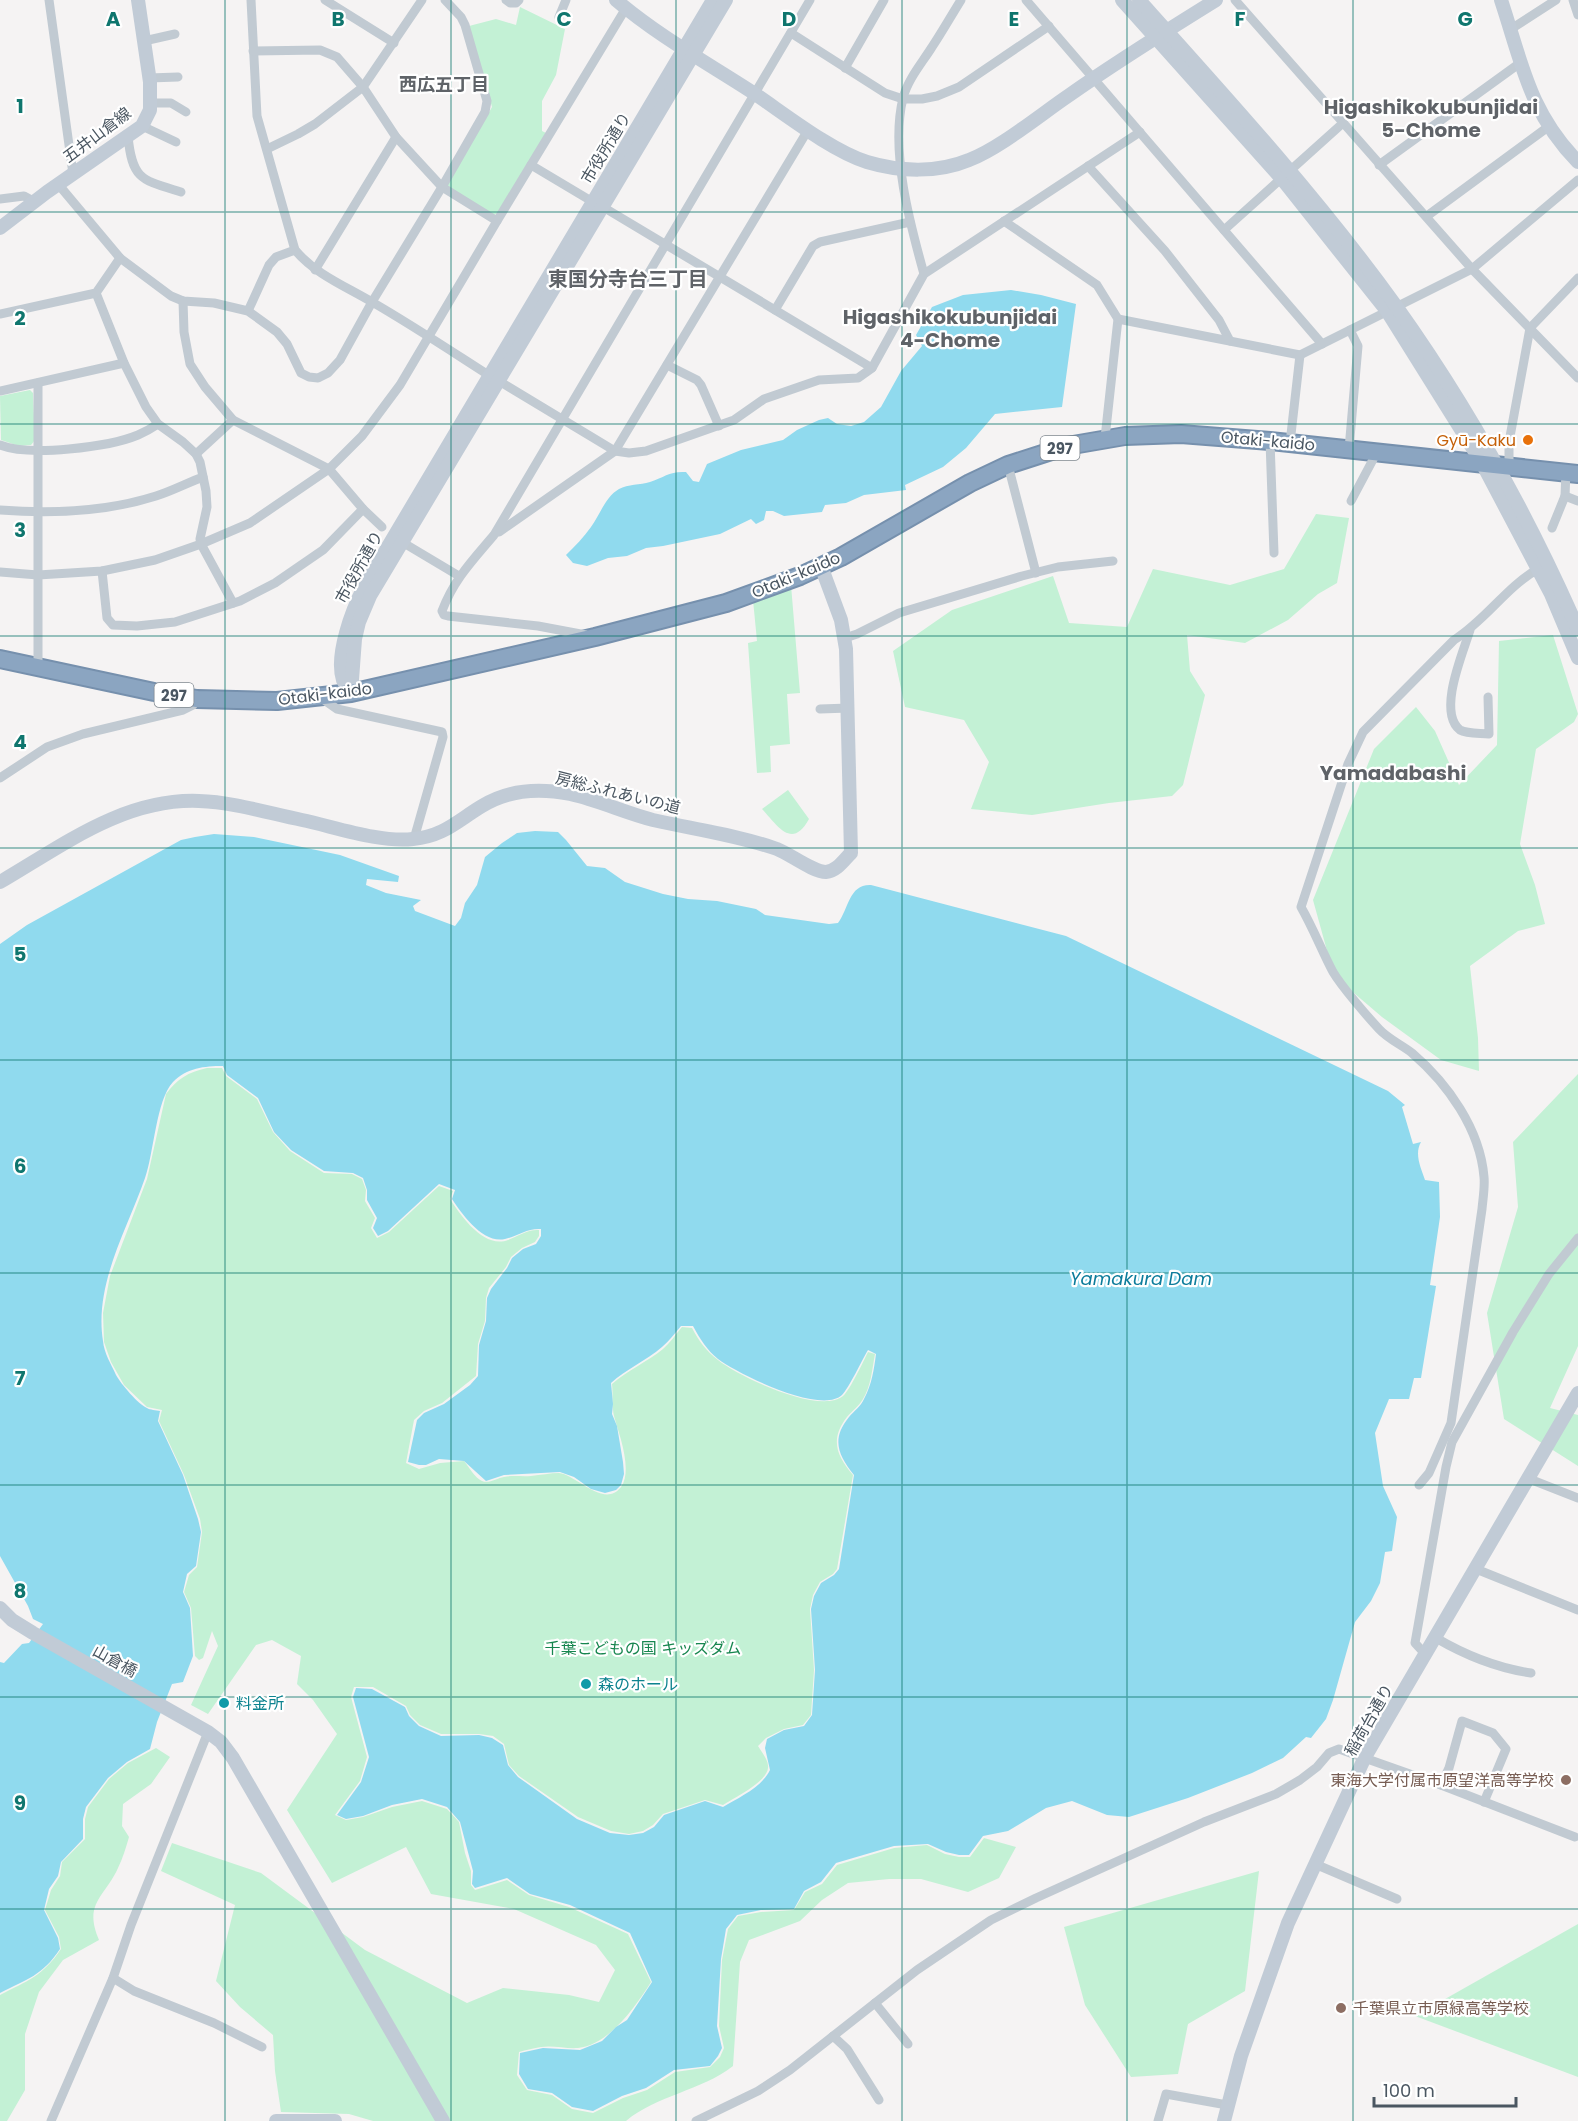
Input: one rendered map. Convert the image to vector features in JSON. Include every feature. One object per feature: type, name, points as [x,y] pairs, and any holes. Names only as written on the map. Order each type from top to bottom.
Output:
[{"type":"highway","name":"Otaki-kaido","points":[[0,659],[197,699],[268,701],[351,693],[595,637],[726,603],[821,566],[864,545],[970,483],[1008,465],[1067,446],[1105,438],[1181,434],[1572,472]]},
{"type":"street","points":[[49,0],[73,174]]},
{"type":"street","name":"五井山倉線","points":[[0,228],[58,184],[142,126],[150,110],[150,102],[149,78],[138,0]]},
{"type":"street","points":[[251,0],[257,116],[295,250],[315,270],[372,302],[494,379],[615,451],[629,453],[646,451],[719,426],[734,420],[764,399],[819,380],[858,378],[872,368],[924,274],[1140,132]]},
{"type":"street","points":[[325,0],[394,43]]},
{"type":"street","points":[[267,149],[315,124],[363,87],[422,0]]},
{"type":"street","points":[[58,184],[120,258],[171,296],[183,301],[214,303],[248,311],[277,332],[287,344],[301,373],[318,378],[328,373],[340,360],[485,112],[487,101],[465,25],[461,17],[445,0]]},
{"type":"street","points":[[506,0],[510,3],[516,3],[519,0]]},
{"type":"street","points":[[559,16],[566,0]]},
{"type":"street","name":"市役所通り","points":[[689,52],[713,0]]},
{"type":"street","name":"市役所通り","points":[[351,693],[344,680],[343,655],[347,627],[364,587],[494,379],[689,52],[726,0]]},
{"type":"street","points":[[595,637],[538,626],[444,615],[442,611],[459,576],[494,535],[810,0]]},
{"type":"street","points":[[845,68],[884,0]]},
{"type":"street","points":[[924,274],[910,222],[900,169],[903,99],[910,81],[961,0]]},
{"type":"street","points":[[1026,0],[1322,344]]},
{"type":"street","points":[[1122,0],[1161,34],[1286,175],[1392,309],[1496,464],[1534,532],[1578,629]]},
{"type":"street","points":[[1139,0],[1161,34]]},
{"type":"street","points":[[0,572],[38,575],[102,571],[155,560],[250,523],[329,469],[362,436],[400,385],[531,165],[621,4],[689,52],[808,130],[867,162],[900,169],[949,167],[971,160],[1216,0]]},
{"type":"street","points":[[1235,0],[1472,269],[1578,378]]},
{"type":"street","points":[[1501,0],[1532,96],[1548,127],[1578,162]]},
{"type":"street","points":[[1511,29],[1556,0]]},
{"type":"street","points":[[1573,0],[1578,15]]},
{"type":"street","points":[[790,33],[885,93],[903,99],[937,96],[959,87],[1049,26]]},
{"type":"street","points":[[144,41],[175,34]]},
{"type":"street","points":[[253,51],[297,49],[329,52],[338,57],[363,87],[396,137],[442,187],[497,221]]},
{"type":"street","points":[[1379,165],[1520,63]]},
{"type":"street","points":[[149,78],[178,77]]},
{"type":"street","points":[[150,102],[171,102],[186,112]]},
{"type":"street","points":[[1224,230],[1343,123]]},
{"type":"street","points":[[142,126],[176,142]]},
{"type":"street","points":[[1427,216],[1548,127]]},
{"type":"street","points":[[494,535],[615,451],[808,130]]},
{"type":"street","points":[[128,136],[129,155],[134,169],[145,180],[181,192]]},
{"type":"street","points":[[315,270],[396,137]]},
{"type":"street","points":[[531,165],[872,368]]},
{"type":"street","points":[[1088,166],[1165,251],[1219,320],[1230,341]]},
{"type":"street","points":[[1118,319],[1300,355],[1472,269],[1578,180]]},
{"type":"street","points":[[0,199],[24,196],[35,202]]},
{"type":"street","points":[[1004,221],[1097,285],[1118,319],[1105,438]]},
{"type":"street","points":[[775,310],[813,246],[820,242],[910,222]]},
{"type":"street","points":[[248,311],[269,265],[276,257],[295,250]]},
{"type":"street","points":[[0,314],[96,293],[120,258]]},
{"type":"street","points":[[1496,464],[1509,442],[1530,328],[1578,278]]},
{"type":"street","points":[[96,293],[135,388],[159,424],[196,454],[203,477],[207,507],[201,544],[233,603]]},
{"type":"street","points":[[183,301],[185,347],[190,364],[205,387],[232,420],[329,469],[363,509],[382,527]]},
{"type":"street","points":[[1349,449],[1358,346],[1350,330]]},
{"type":"street","points":[[1290,443],[1300,355]]},
{"type":"street","points":[[0,391],[123,363]]},
{"type":"street","points":[[667,365],[697,380],[702,385],[719,426]]},
{"type":"street","name":"市役所通り","points":[[351,693],[354,647],[359,622],[370,596],[494,379]]},
{"type":"street","points":[[38,383],[38,668]]},
{"type":"street","points":[[196,454],[232,420]]},
{"type":"street","points":[[0,445],[15,449],[38,450],[103,444],[137,436],[159,424]]},
{"type":"street","points":[[1270,441],[1274,553]]},
{"type":"street","points":[[1351,501],[1377,452]]},
{"type":"street","points":[[1496,464],[1538,569],[1578,658]]},
{"type":"street","points":[[1008,465],[1036,573]]},
{"type":"street","points":[[1552,528],[1572,472]]},
{"type":"street","points":[[0,510],[38,513],[113,507],[156,496],[203,477]]},
{"type":"street","points":[[1565,496],[1578,501]]},
{"type":"street","points":[[102,571],[107,618],[113,625],[137,626],[175,622],[233,603],[275,584],[323,550],[363,509]]},
{"type":"street","points":[[402,542],[459,576]]},
{"type":"street","points":[[845,638],[899,613],[1036,573],[1058,567],[1113,561]]},
{"type":"street","name":"房総ふれあいの道","points":[[0,882],[105,821],[153,804],[175,801],[220,803],[396,840],[430,837],[445,831],[496,798],[530,791],[553,791],[588,799],[649,819],[776,849],[826,872],[839,867],[851,853],[849,708],[845,638],[838,610],[821,566]]},
{"type":"street","points":[[1419,1485],[1429,1473],[1451,1423],[1482,1209],[1484,1178],[1480,1152],[1472,1130],[1460,1110],[1430,1071],[1411,1052],[1380,1031],[1334,974],[1301,906],[1348,764],[1364,732],[1454,640],[1470,630],[1514,585],[1538,569]]},
{"type":"street","points":[[1470,630],[1450,699],[1451,713],[1458,728],[1464,732],[1489,734],[1488,697]]},
{"type":"street","points":[[320,697],[337,709],[442,732],[443,737],[414,839]]},
{"type":"street","points":[[0,778],[47,747],[83,734],[183,710],[193,705],[197,699]]},
{"type":"street","points":[[820,709],[849,708]]},
{"type":"street","points":[[1426,1656],[1415,1643],[1452,1442],[1525,1312],[1549,1274],[1578,1238]]},
{"type":"street","name":"稲荷台通り","points":[[1224,2121],[1241,2056],[1284,1934],[1365,1757],[1578,1392]]},
{"type":"street","points":[[1527,1478],[1578,1498]]},
{"type":"street","points":[[1476,1569],[1578,1610]]},
{"type":"street","name":"山倉橋","points":[[0,1608],[12,1620],[33,1633],[208,1732],[221,1742],[443,2121]]},
{"type":"street","points":[[1436,1638],[1479,1659],[1531,1673]]},
{"type":"street","points":[[1441,1785],[1449,1768],[1462,1721],[1493,1733],[1506,1749],[1485,1802]]},
{"type":"street","points":[[51,2121],[113,1978],[131,1925],[208,1732]]},
{"type":"street","points":[[696,2121],[758,2091],[790,2070],[875,2002],[957,1941],[1009,1911],[1204,1822],[1276,1794],[1317,1767],[1329,1753],[1339,1749],[1441,1785],[1575,1837]]},
{"type":"street","points":[[1315,1864],[1397,1899]]},
{"type":"street","points":[[113,1978],[134,1991],[214,2023],[262,2047]]},
{"type":"street","points":[[875,2002],[908,2044]]},
{"type":"street","points":[[833,2036],[847,2049],[879,2100]]},
{"type":"street","points":[[1158,2121],[1166,2094],[1227,2105]]},
{"type":"street","points":[[276,2121],[335,2121]]},
{"type":"green space","points":[[520,7],[565,29],[556,75],[542,101],[542,131],[546,133],[499,213],[493,215],[448,187],[448,184],[492,107],[469,26],[496,19],[516,25]]},
{"type":"green space","points":[[30,390],[33,393],[35,440],[31,445],[19,446],[1,440],[0,396]]},
{"type":"green space","points":[[1316,514],[1349,518],[1337,583],[1318,594],[1288,620],[1245,643],[1187,635],[1190,671],[1205,695],[1183,785],[1172,796],[1032,815],[971,809],[989,762],[964,720],[905,707],[893,651],[952,610],[1053,576],[1069,623],[1127,627],[1153,569],[1230,585],[1284,569]]},
{"type":"green space","points":[[791,585],[800,693],[787,694],[790,744],[770,746],[771,772],[757,773],[748,643],[757,641],[753,600]]},
{"type":"green space","points":[[1553,635],[1578,714],[1574,722],[1536,749],[1520,844],[1535,885],[1545,924],[1518,931],[1470,966],[1478,1038],[1479,1071],[1441,1060],[1382,1017],[1334,976],[1313,900],[1374,749],[1416,707],[1435,731],[1459,785],[1497,745],[1499,641]]},
{"type":"green space","points":[[788,790],[809,819],[797,833],[791,834],[779,828],[762,809]]},
{"type":"green space","name":"千葉こどもの国 キッズダム","points":[[207,1068],[222,1068],[226,1076],[257,1099],[273,1132],[290,1151],[324,1173],[352,1174],[362,1179],[366,1190],[365,1201],[375,1218],[371,1228],[377,1238],[389,1232],[439,1186],[453,1191],[450,1199],[460,1214],[474,1229],[490,1240],[499,1242],[539,1230],[539,1236],[535,1242],[522,1248],[511,1257],[489,1288],[485,1321],[478,1344],[476,1376],[442,1403],[424,1411],[414,1420],[406,1463],[419,1469],[440,1463],[464,1461],[477,1477],[485,1482],[507,1476],[559,1473],[599,1493],[614,1493],[621,1487],[626,1471],[624,1452],[613,1413],[612,1384],[663,1349],[682,1327],[692,1328],[710,1353],[728,1367],[780,1392],[817,1401],[832,1401],[843,1396],[868,1352],[875,1354],[866,1394],[847,1417],[838,1433],[839,1454],[853,1475],[837,1569],[820,1582],[813,1595],[810,1609],[814,1670],[811,1715],[803,1725],[784,1729],[766,1738],[758,1746],[765,1757],[768,1768],[762,1779],[742,1794],[723,1805],[705,1800],[663,1814],[653,1825],[643,1831],[629,1834],[611,1831],[578,1817],[519,1776],[509,1765],[504,1744],[493,1736],[441,1734],[420,1725],[410,1715],[406,1706],[373,1687],[354,1687],[351,1697],[367,1757],[360,1781],[335,1815],[346,1820],[422,1801],[447,1809],[459,1822],[471,1871],[471,1885],[475,1890],[507,1880],[529,1895],[569,1907],[628,1934],[651,1982],[620,2023],[600,2040],[589,2045],[578,2048],[533,2048],[519,2052],[517,2075],[527,2090],[552,2095],[572,2109],[593,2113],[623,2098],[647,2090],[675,2072],[710,2067],[720,2057],[724,2048],[719,2026],[722,1960],[728,1929],[738,1916],[794,1910],[805,1892],[822,1884],[837,1865],[894,1848],[927,1845],[945,1854],[970,1857],[984,1838],[1016,1847],[999,1878],[968,1892],[921,1879],[848,1883],[822,1900],[800,1921],[749,1940],[740,1962],[733,2066],[707,2081],[651,2105],[626,2121],[373,2121],[349,2114],[281,2112],[273,2035],[240,2007],[216,1981],[235,1905],[161,1871],[172,1843],[261,1873],[365,1950],[467,2003],[503,1988],[569,1995],[599,2002],[615,1970],[596,1945],[514,1909],[431,1894],[406,1847],[332,1883],[287,1810],[337,1734],[313,1700],[297,1684],[301,1656],[272,1640],[256,1645],[208,1714],[191,1705],[218,1646],[212,1631],[203,1658],[199,1660],[195,1656],[191,1608],[184,1592],[189,1575],[197,1567],[202,1532],[200,1519],[184,1475],[159,1421],[162,1410],[147,1407],[124,1385],[111,1362],[104,1342],[103,1313],[110,1276],[147,1179],[166,1094],[184,1077]]},
{"type":"green space","points":[[1578,1074],[1578,1346],[1550,1408],[1578,1415],[1578,1466],[1504,1419],[1487,1313],[1518,1207],[1513,1142]]},
{"type":"green space","points":[[156,1748],[170,1757],[151,1784],[123,1804],[122,1826],[129,1837],[118,1868],[95,1909],[93,1917],[99,1940],[63,1960],[39,1992],[25,2034],[25,2090],[7,2121],[0,2121],[0,1995],[41,1972],[61,1949],[59,1937],[45,1910],[51,1890],[60,1876],[62,1862],[85,1839],[85,1819],[88,1807],[109,1779],[128,1763]]},
{"type":"green space","points":[[1259,1871],[1245,1991],[1188,2024],[1178,2074],[1131,2077],[1085,2005],[1064,1927]]},
{"type":"green space","points":[[1578,1924],[1578,2077],[1415,2016]]},
{"type":"water","points":[[1011,290],[1076,304],[1062,407],[995,414],[966,448],[943,467],[905,485],[906,490],[864,495],[846,503],[825,505],[822,512],[784,516],[773,511],[766,511],[764,520],[756,524],[751,519],[720,534],[646,548],[627,556],[608,558],[587,566],[573,563],[566,555],[588,531],[606,501],[614,492],[623,487],[650,482],[671,473],[680,472],[686,472],[693,481],[699,482],[707,464],[741,450],[783,440],[797,430],[819,420],[828,418],[837,424],[851,426],[864,422],[881,407],[901,371],[922,346],[916,335],[932,307],[963,295]]},
{"type":"water","name":"Yamakura Dam","points":[[558,832],[587,866],[605,868],[625,882],[663,894],[756,909],[765,915],[829,924],[838,923],[850,898],[858,888],[871,885],[1066,936],[1388,1091],[1405,1105],[1402,1107],[1413,1144],[1421,1142],[1418,1156],[1425,1180],[1439,1182],[1440,1217],[1430,1285],[1436,1286],[1421,1378],[1414,1378],[1409,1399],[1389,1399],[1375,1433],[1383,1486],[1397,1517],[1392,1551],[1385,1552],[1380,1583],[1371,1601],[1355,1622],[1326,1719],[1311,1738],[1306,1737],[1283,1758],[1252,1773],[1188,1798],[1129,1817],[1107,1815],[1072,1801],[1046,1808],[1008,1831],[983,1836],[969,1855],[946,1852],[928,1844],[894,1846],[836,1863],[821,1882],[804,1891],[794,1909],[761,1910],[737,1915],[726,1929],[721,1959],[717,2026],[722,2048],[710,2066],[674,2070],[646,2088],[622,2096],[593,2111],[572,2107],[552,2093],[528,2089],[519,2074],[520,2053],[543,2048],[580,2050],[602,2041],[627,2020],[652,1982],[630,1933],[570,1905],[530,1894],[507,1878],[475,1888],[472,1884],[473,1871],[460,1822],[447,1807],[422,1799],[392,1805],[363,1816],[346,1819],[337,1815],[361,1782],[369,1757],[353,1697],[356,1688],[372,1689],[405,1707],[409,1716],[419,1726],[441,1736],[479,1735],[492,1738],[503,1745],[508,1765],[518,1777],[577,1819],[610,1833],[629,1835],[643,1833],[654,1827],[664,1815],[705,1801],[723,1807],[749,1792],[770,1770],[765,1748],[767,1739],[784,1730],[804,1726],[812,1715],[815,1670],[811,1609],[814,1596],[821,1583],[839,1569],[854,1475],[844,1461],[838,1440],[843,1425],[867,1393],[876,1354],[868,1350],[842,1395],[831,1400],[817,1400],[780,1390],[728,1366],[714,1356],[693,1326],[681,1326],[662,1347],[611,1383],[612,1414],[617,1426],[624,1474],[621,1485],[616,1490],[605,1493],[591,1489],[574,1477],[560,1472],[504,1475],[486,1481],[464,1461],[439,1459],[426,1465],[408,1462],[417,1420],[424,1413],[444,1404],[470,1385],[478,1376],[479,1345],[486,1321],[487,1298],[512,1258],[523,1249],[536,1244],[541,1236],[541,1229],[527,1231],[505,1239],[489,1237],[467,1220],[456,1205],[452,1199],[455,1190],[439,1184],[388,1231],[378,1236],[373,1228],[377,1218],[367,1200],[363,1178],[353,1173],[324,1171],[291,1150],[274,1132],[258,1098],[227,1075],[223,1066],[203,1067],[190,1071],[178,1077],[167,1090],[159,1114],[145,1178],[121,1237],[108,1278],[101,1320],[105,1350],[118,1379],[143,1406],[160,1411],[158,1421],[183,1475],[198,1519],[201,1532],[196,1566],[187,1574],[183,1592],[190,1608],[193,1656],[183,1682],[172,1684],[157,1722],[150,1749],[127,1762],[108,1778],[86,1807],[83,1819],[83,1839],[61,1862],[58,1876],[49,1889],[44,1910],[58,1938],[60,1949],[40,1971],[0,1993],[0,1662],[4,1663],[22,1644],[29,1643],[43,1624],[33,1619],[0,1556],[0,944],[27,925],[181,840],[214,834],[254,837],[340,855],[399,876],[398,882],[367,879],[366,885],[386,893],[421,900],[413,906],[415,911],[455,926],[461,918],[465,903],[477,885],[485,857],[517,833]]},
{"type":"place","name":"Gyū-Kaku","points":[[1528,440]]},
{"type":"place","name":"森のホール","points":[[586,1684]]},
{"type":"place","name":"料金所","points":[[224,1703]]},
{"type":"place","name":"東海大学付属市原望洋高等学校","points":[[1566,1780]]},
{"type":"place","name":"千葉県立市原緑高等学校","points":[[1341,2008]]},
{"type":"district","name":"西広五丁目","points":[[444,84]]},
{"type":"district","name":"Higashikokubunjidai 5-Chome","points":[[1431,118]]},
{"type":"district","name":"東国分寺台三丁目","points":[[628,279]]},
{"type":"district","name":"Higashikokubunjidai 4-Chome","points":[[950,328]]},
{"type":"district","name":"Yamadabashi","points":[[1393,773]]}]
